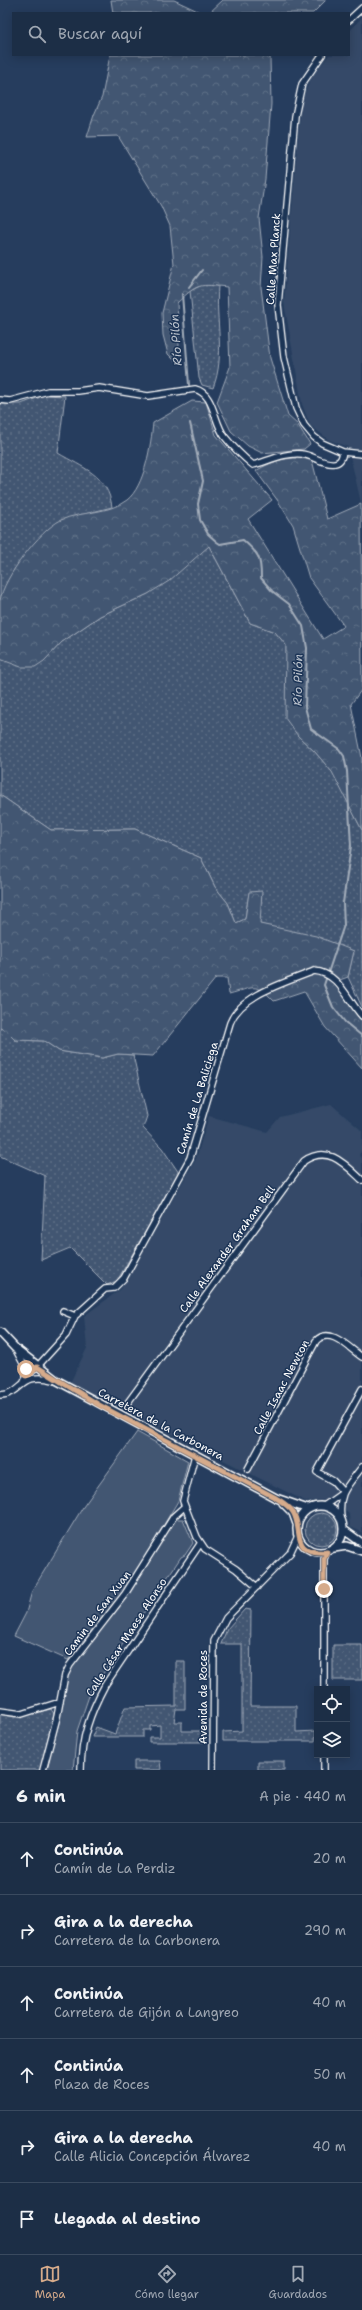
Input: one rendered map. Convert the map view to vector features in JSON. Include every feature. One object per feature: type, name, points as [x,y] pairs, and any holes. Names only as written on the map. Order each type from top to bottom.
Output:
[{"type":"street","points":[[350,19],[362,8]]},
{"type":"street","name":"Calle Max Planck","points":[[321,56],[302,84],[295,116],[278,305],[284,356],[296,408],[304,425],[314,437],[332,448],[343,452],[362,454]]},
{"type":"street","points":[[0,400],[10,402],[48,391],[65,392],[99,388],[148,396],[195,389],[202,391],[209,398],[213,414],[224,436],[253,465],[295,454],[303,454],[331,463],[337,463],[341,460],[343,452]]},
{"type":"street","name":"Camín de La Baliciega","points":[[0,1395],[17,1389],[66,1336],[75,1316],[105,1289],[114,1288],[124,1278],[187,1164],[206,1110],[230,1023],[236,1011],[246,1002],[314,971],[332,976],[362,1016]]},
{"type":"street","name":"Calle Alexander Graham Bell","points":[[126,1405],[304,1161],[311,1156],[322,1154],[327,1155],[349,1168],[362,1180]]},
{"type":"street","points":[[63,1311],[75,1316]]},
{"type":"street","name":"Carretera de la Carbonera","points":[[0,1332],[15,1348],[37,1367],[56,1380],[276,1498]]},
{"type":"street","name":"Calle Isaac Newton","points":[[248,1469],[320,1336],[329,1335],[362,1357]]},
{"type":"street","points":[[15,1348],[26,1369],[28,1377],[41,1376],[56,1380]]},
{"type":"street","points":[[343,1492],[333,1481],[317,1472],[362,1389]]},
{"type":"street","points":[[195,1455],[183,1496],[184,1507],[200,1544],[212,1554],[236,1569],[257,1587]]},
{"type":"street","points":[[276,1498],[308,1509],[324,1506],[343,1492],[362,1467]]},
{"type":"street","points":[[308,1509],[301,1515],[298,1524],[298,1536],[302,1544],[309,1550],[318,1553],[327,1552],[339,1543],[344,1530],[339,1503],[343,1492]]},
{"type":"street","points":[[276,1498],[290,1508],[298,1524]]},
{"type":"street","points":[[324,1506],[331,1508],[341,1518]]},
{"type":"street","name":"Camin de San Xuan","points":[[43,1770],[60,1702],[65,1675],[70,1665],[125,1594],[174,1516],[184,1507]]},
{"type":"street","points":[[344,1530],[362,1543]]},
{"type":"street","name":"Avenida de Roces","points":[[213,1770],[214,1641],[226,1618],[290,1553],[298,1536]]},
{"type":"street","name":"Calle César Maese Alonso","points":[[81,1770],[85,1731],[92,1708],[105,1685],[200,1544]]},
{"type":"street","points":[[334,1548],[347,1546],[362,1551]]},
{"type":"street","points":[[324,1686],[324,1559],[327,1552]]},
{"type":"street","points":[[0,1711],[22,1714],[60,1702]]},
{"type":"street","points":[[324,1758],[324,1770]]},
{"type":"shaded area","points":[[362,17],[362,507],[348,447],[329,440],[310,425],[302,404],[284,302],[301,101],[312,76],[328,56],[350,56],[350,31]]},
{"type":"shaded area","points":[[331,1104],[362,1131],[362,1150],[359,1155],[362,1158],[362,1532],[350,1527],[349,1514],[336,1503],[328,1500],[307,1502],[70,1383],[87,1348],[84,1316],[121,1289],[196,1159],[209,1116],[267,1132],[280,1117]]},
{"type":"green space","points":[[111,0],[174,0],[200,12],[113,12]]},
{"type":"green space","points":[[223,0],[326,0],[314,12],[210,12]]},
{"type":"green space","points":[[110,56],[271,56],[271,104],[265,179],[259,218],[263,257],[261,287],[270,358],[288,416],[298,425],[310,444],[304,449],[262,453],[248,446],[231,431],[217,402],[230,367],[227,287],[210,285],[199,286],[177,303],[179,345],[175,361],[168,354],[163,335],[162,313],[174,264],[170,226],[161,206],[118,136],[87,137],[102,97]]},
{"type":"green space","points":[[202,285],[218,286],[217,299],[220,350],[217,376],[213,388],[202,385],[199,378],[190,291]]},
{"type":"green space","points":[[45,395],[65,396],[58,453],[85,468],[100,480],[110,496],[112,507],[61,520],[15,568],[0,600],[0,404],[21,404]]},
{"type":"green space","points":[[192,401],[206,402],[216,435],[272,500],[248,519],[323,639],[344,626],[309,578],[293,525],[256,471],[276,461],[290,458],[312,460],[327,519],[361,504],[362,689],[351,704],[362,758],[362,830],[332,772],[315,752],[298,736],[285,718],[286,645],[275,632],[250,623],[209,546],[169,581],[148,594],[100,616],[62,642],[44,661],[35,667],[21,667],[0,659],[0,601],[8,580],[15,568],[33,544],[52,525],[69,517],[112,508],[127,500],[133,494],[143,475],[149,453],[153,423]]},
{"type":"green space","points":[[209,546],[250,623],[275,632],[286,645],[287,668],[298,736],[315,752],[334,774],[362,830],[362,1007],[348,977],[354,951],[260,924],[249,893],[245,919],[236,923],[228,903],[215,887],[201,858],[135,829],[51,830],[0,795],[0,659],[7,661],[44,661],[62,642],[100,616],[148,594]]},
{"type":"green space","points":[[0,795],[51,830],[135,829],[201,858],[215,887],[228,903],[236,923],[245,919],[249,892],[262,891],[260,924],[316,936],[354,951],[348,977],[337,981],[362,1016],[362,1068],[325,1027],[304,991],[274,1001],[258,988],[249,988],[229,994],[227,978],[216,978],[153,1056],[118,1054],[102,1058],[59,1051],[44,1041],[15,1040],[5,1030],[0,1028]]},
{"type":"green space","points":[[0,1028],[5,1030],[15,1040],[44,1041],[59,1051],[102,1058],[118,1054],[133,1055],[147,1116],[143,1128],[162,1148],[179,1173],[117,1281],[107,1285],[70,1248],[41,1260],[45,1176],[0,1156]]},
{"type":"green space","points":[[137,1432],[188,1461],[178,1501],[128,1585],[68,1660],[14,1636],[26,1613],[32,1591],[83,1507]]},
{"type":"green space","points":[[318,1513],[324,1513],[334,1520],[337,1529],[336,1535],[330,1542],[324,1545],[318,1545],[308,1538],[305,1532],[305,1526],[312,1516]]},
{"type":"green space","points":[[176,1519],[183,1519],[193,1543],[185,1555],[181,1557],[90,1693],[77,1731],[73,1770],[46,1770],[59,1723],[68,1675],[72,1667],[127,1597]]},
{"type":"green space","points":[[245,1609],[251,1610],[250,1706],[296,1706],[296,1732],[314,1731],[314,1741],[223,1741],[223,1732],[242,1731],[242,1644],[221,1644],[227,1629]]},
{"type":"green space","points":[[333,1645],[362,1645],[362,1680],[333,1680]]},
{"type":"green space","points":[[176,1661],[185,1661],[185,1709],[176,1709],[174,1722],[182,1722],[182,1731],[205,1731],[205,1742],[149,1742],[149,1737],[160,1737],[160,1725],[150,1726],[150,1730],[143,1730],[143,1737],[92,1737],[96,1727],[115,1734],[125,1707],[176,1706]]},
{"type":"green space","points":[[51,1709],[54,1714],[40,1770],[0,1770],[0,1714],[15,1717]]},
{"type":"green space","points":[[134,1761],[160,1761],[161,1770],[134,1770]]},
{"type":"green space","points":[[258,1761],[284,1761],[284,1770],[258,1770]]},
{"type":"waterway","name":"Río Pilón","points":[[189,287],[202,270]]},
{"type":"waterway","name":"Río Pilón","points":[[182,294],[189,385]]},
{"type":"waterway","name":"Río Pilón","points":[[190,423],[203,481],[198,504],[200,520],[208,534],[220,544],[243,540],[253,549],[260,560],[261,578],[272,591],[289,604],[303,626],[307,648],[305,707],[311,729],[339,749],[344,756],[347,771],[351,846],[343,903],[344,925],[324,985],[333,1007],[345,1022],[362,1036]]},
{"type":"route","points":[[26,1369],[26,1376],[32,1369],[37,1367],[99,1405],[276,1498],[290,1508],[296,1517],[298,1524],[298,1536],[302,1544],[313,1552],[327,1552],[324,1559],[324,1589]]}]
